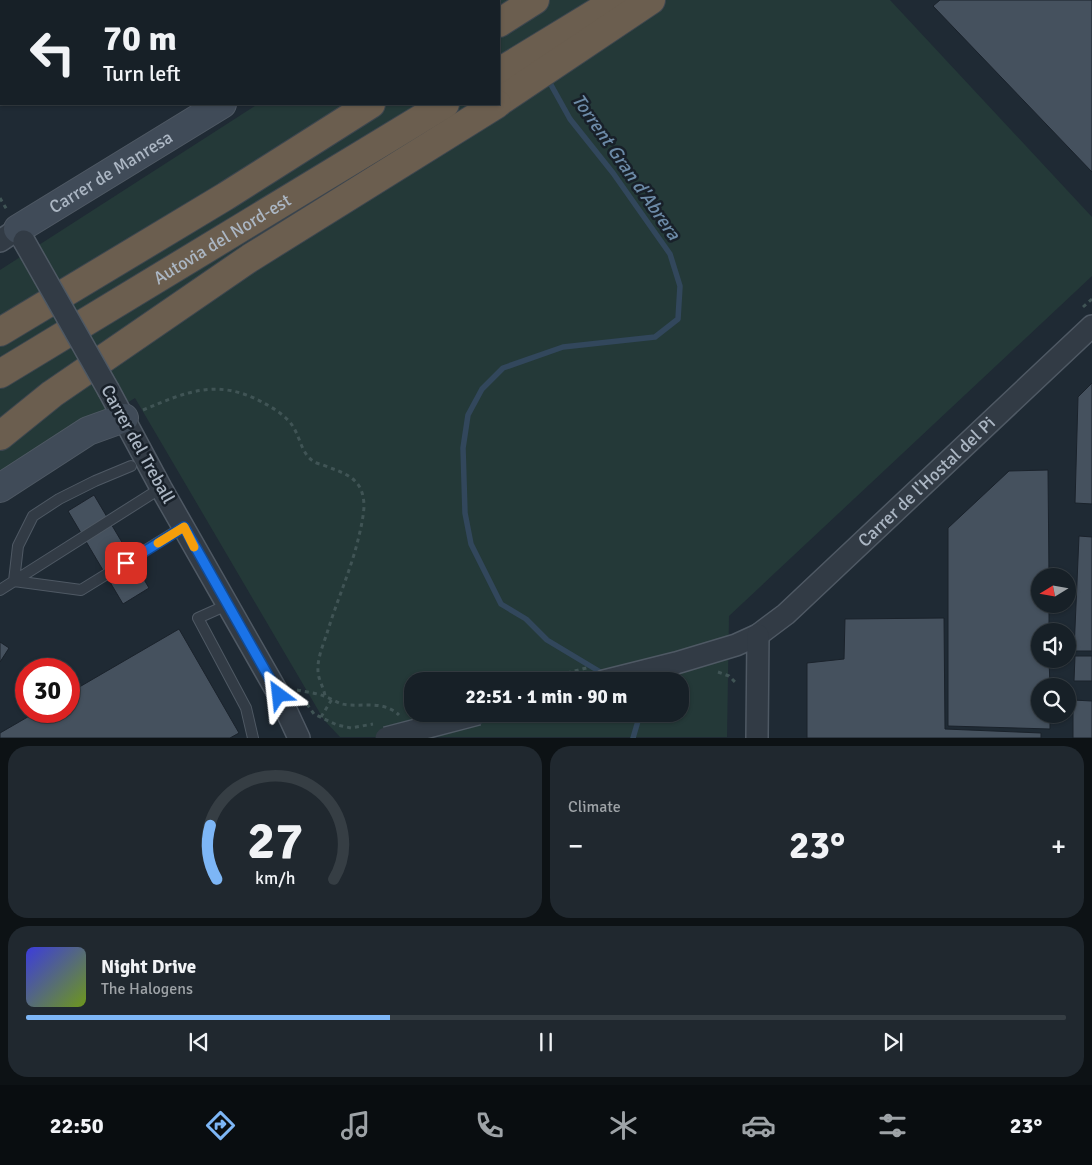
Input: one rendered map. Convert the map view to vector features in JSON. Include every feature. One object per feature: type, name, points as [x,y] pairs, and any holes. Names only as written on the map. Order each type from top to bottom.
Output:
[{"type":"highway","points":[[500,22],[536,0]]},
{"type":"highway","points":[[500,71],[617,0]]},
{"type":"highway","points":[[500,102],[651,0]]},
{"type":"highway","name":"Autovia del Nord-est","points":[[0,332],[226,196],[369,105]]},
{"type":"highway","name":"Autovia del Nord-est","points":[[0,374],[444,105]]},
{"type":"highway","points":[[0,436],[52,394],[250,258],[495,105]]},
{"type":"street","name":"Carrer de Manresa","points":[[14,237],[220,105]]},
{"type":"street","name":"Carrer del Treball","points":[[14,237],[109,391],[161,488],[279,695],[299,738]]},
{"type":"street","name":"Carrer de l'Hostal del Pi","points":[[758,636],[786,614],[1092,326]]},
{"type":"street","points":[[0,488],[88,431],[124,418]]},
{"type":"street","points":[[640,672],[736,645],[758,636],[757,738]]},
{"type":"street","points":[[381,731],[432,722]]},
{"type":"lane","points":[[14,581],[18,546],[33,516],[59,499],[95,481],[132,466]]},
{"type":"lane","points":[[0,590],[161,488]]},
{"type":"lane","points":[[14,581],[81,590],[184,527]]},
{"type":"lane","points":[[227,605],[198,618],[246,708],[253,738]]},
{"type":"path","points":[[124,418],[175,397],[201,390],[234,390],[249,395],[284,416],[292,425],[306,454],[313,462],[353,478],[363,491],[362,524],[350,571],[335,608],[318,661],[318,673],[325,696]]},
{"type":"path","points":[[698,656],[701,673],[722,672],[733,680],[739,688]]},
{"type":"path","points":[[300,695],[295,689],[325,696],[346,704],[366,704],[383,707],[395,711],[404,720]]},
{"type":"path","points":[[321,717],[332,700]]},
{"type":"path","points":[[305,701],[314,714],[337,725],[381,731]]},
{"type":"green space","points":[[500,0],[890,0],[1092,217],[1092,276],[729,616],[727,737],[340,737],[324,720],[135,398],[0,482],[0,270],[256,105],[500,105]]},
{"type":"building","points":[[940,0],[1092,0],[1092,172],[933,6]]},
{"type":"building","points":[[1092,383],[1092,504],[1075,503],[1078,397]]},
{"type":"building","points":[[1048,470],[1049,568],[1031,568],[1031,613],[1049,613],[1049,623],[1031,623],[1031,668],[1049,668],[1050,678],[1031,678],[1031,723],[1050,723],[1050,729],[948,726],[948,528],[1009,471]]},
{"type":"building","points":[[94,495],[149,588],[123,604],[68,511]]},
{"type":"building","points":[[1079,536],[1092,537],[1092,651],[1076,651]]},
{"type":"building","points":[[944,618],[945,729],[1041,733],[1041,738],[807,738],[807,663],[844,659],[845,619]]},
{"type":"building","points":[[179,629],[239,733],[230,738],[0,738],[0,733],[17,723],[80,723],[80,687]]},
{"type":"building","points":[[0,642],[9,648],[0,662]]},
{"type":"building","points":[[1076,656],[1092,656],[1092,681],[1076,681],[1076,678],[1074,678]]},
{"type":"building","points":[[1076,700],[1092,701],[1092,738],[1073,738],[1073,723],[1076,723]]},
{"type":"waterway","name":"Torrent Gran d'Abrera","points":[[550,83],[570,119],[613,173],[670,254],[680,286],[678,319],[655,337],[563,347],[503,368],[482,389],[468,415],[463,448],[465,513],[471,544],[501,604],[526,619],[547,640],[600,672]]},
{"type":"waterway","name":"Torrent Gran d'Abrera","points":[[633,738],[638,722]]},
{"type":"slow traffic","points":[[158,543],[184,527],[194,547]]},
{"type":"route","points":[[126,563],[184,527],[279,695]]}]
